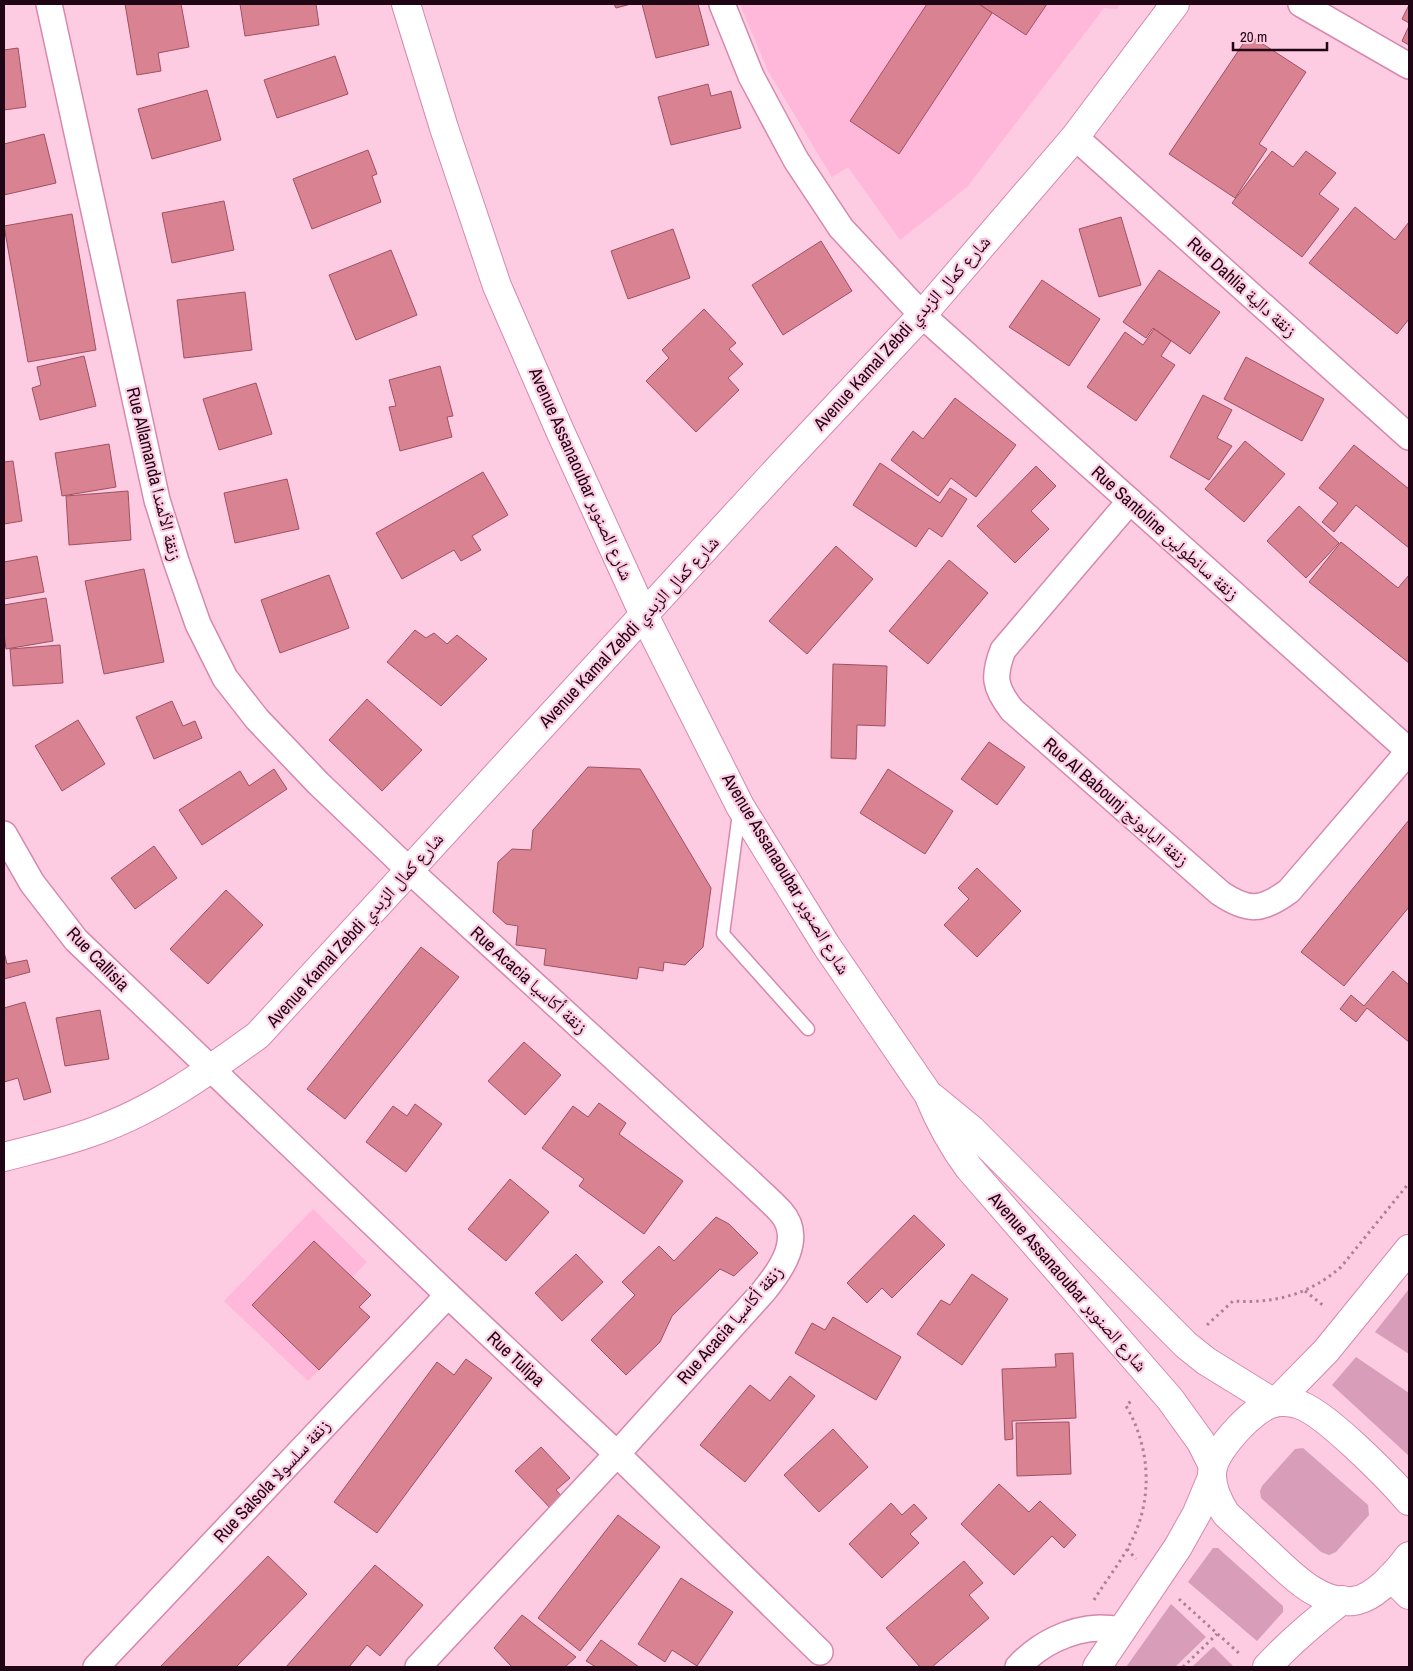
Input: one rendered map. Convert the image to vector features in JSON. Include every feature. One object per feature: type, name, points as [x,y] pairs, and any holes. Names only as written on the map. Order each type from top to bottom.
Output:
[{"type":"street","name":"Rue Allamanda زنقة الألمندا","points":[[50,4],[157,500],[198,624],[225,678],[257,719],[318,783],[409,870]]},
{"type":"street","name":"Avenue Assanaoubar شارع الصنوبر","points":[[406,4],[444,128],[497,286],[560,431],[644,615],[740,806],[826,945],[928,1094],[952,1145],[969,1168],[1170,1398],[1201,1442],[1213,1472],[1214,1491],[1226,1514],[1302,1583],[1328,1597],[1342,1600]]},
{"type":"street","name":"Rue Santoline زنقة سانطولين","points":[[722,4],[751,76],[796,160],[841,228],[922,315],[1409,751]]},
{"type":"street","name":"Avenue Kamal Zebdi شارع كمال الزبدي","points":[[4,1157],[96,1131],[168,1097],[210,1070],[258,1035],[922,315],[1075,138],[1175,4]]},
{"type":"street","points":[[1301,4],[1409,66]]},
{"type":"street","name":"Rue Dahlia زنقة دالية","points":[[1075,138],[1409,437]]},
{"type":"street","name":"Rue Al Babounj زنقة البابونج","points":[[1130,501],[1003,650],[997,665],[996,682],[1002,697],[1012,710],[1220,894],[1236,904],[1255,907],[1273,903],[1289,892],[1409,751]]},
{"type":"street","name":"Rue Callisia","points":[[4,834],[32,883],[76,940],[210,1070]]},
{"type":"street","name":"Rue Acacia زنقة أكاسيا","points":[[409,870],[750,1182],[782,1213],[790,1229],[790,1244],[785,1260],[776,1276],[431,1663]]},
{"type":"street","name":"Rue Tulipa","points":[[210,1070],[617,1454],[820,1652]]},
{"type":"street","name":"Avenue Assanaoubar شارع الصنوبر","points":[[928,1094],[971,1129],[1186,1345],[1206,1361],[1275,1402]]},
{"type":"street","points":[[1097,1667],[1178,1547],[1196,1513],[1223,1449],[1246,1420],[1259,1410],[1275,1402],[1326,1351],[1409,1249]]},
{"type":"street","name":"Rue Salsola زنقة سلسولا","points":[[96,1667],[448,1295]]},
{"type":"street","points":[[1275,1402],[1298,1404],[1310,1409],[1330,1424],[1393,1483],[1409,1501]]},
{"type":"street","points":[[1257,1664],[1286,1646],[1315,1620],[1342,1600],[1353,1601],[1400,1586],[1409,1556]]},
{"type":"street","points":[[1018,1667],[1037,1650],[1076,1631],[1100,1628],[1123,1630]]},
{"type":"lane","points":[[740,806],[723,934],[808,1029]]},
{"type":"path","points":[[1127,1549],[1217,1634],[1257,1664]]},
{"type":"path","points":[[1183,1667],[1217,1634]]},
{"type":"shaded area","points":[[740,4],[1120,4],[1117,9],[1104,8],[967,187],[900,240],[848,167],[832,177],[768,71]]},
{"type":"shaded area","points":[[313,1209],[367,1262],[352,1277],[371,1295],[360,1307],[370,1317],[308,1381],[224,1301]]},
{"type":"shaded area","points":[[1409,1289],[1409,1354],[1375,1332]]},
{"type":"shaded area","points":[[1356,1357],[1409,1393],[1409,1456],[1332,1385]]},
{"type":"shaded area","points":[[1303,1448],[1368,1505],[1369,1515],[1336,1552],[1329,1555],[1321,1552],[1261,1498],[1260,1491],[1262,1486],[1295,1449]]},
{"type":"shaded area","points":[[1213,1548],[1218,1548],[1283,1606],[1283,1612],[1257,1641],[1188,1582]]},
{"type":"shaded area","points":[[1171,1604],[1206,1637],[1175,1667],[1126,1667]]},
{"type":"shaded area","points":[[1213,1647],[1234,1667],[1192,1667]]},
{"type":"building","points":[[125,4],[181,4],[189,47],[158,53],[161,71],[137,75]]},
{"type":"building","points":[[240,4],[316,4],[319,25],[245,36]]},
{"type":"building","points":[[614,4],[631,4],[616,8]]},
{"type":"building","points":[[642,4],[698,4],[709,45],[656,58]]},
{"type":"building","points":[[927,4],[979,4],[992,13],[899,154],[850,121]]},
{"type":"building","points":[[979,4],[1047,4],[1026,35]]},
{"type":"building","points":[[1409,5],[1409,23],[1402,19]]},
{"type":"building","points":[[1409,26],[1409,45],[1402,41]]},
{"type":"building","points":[[1249,35],[1306,72],[1259,144],[1267,149],[1235,198],[1169,154]]},
{"type":"building","points":[[18,48],[26,107],[4,110],[4,50]]},
{"type":"building","points":[[335,56],[348,94],[277,118],[264,80]]},
{"type":"building","points":[[708,84],[711,96],[731,91],[741,128],[671,145],[658,97]]},
{"type":"building","points":[[207,90],[221,140],[152,159],[138,109]]},
{"type":"building","points":[[44,134],[56,183],[4,195],[4,144]]},
{"type":"building","points":[[368,150],[377,174],[372,176],[381,202],[312,229],[293,179]]},
{"type":"building","points":[[1272,151],[1293,167],[1306,151],[1336,173],[1319,194],[1339,209],[1302,257],[1232,203]]},
{"type":"building","points":[[224,201],[234,250],[172,263],[162,213]]},
{"type":"building","points":[[1355,207],[1395,240],[1409,222],[1409,319],[1397,334],[1309,263]]},
{"type":"building","points":[[72,214],[96,350],[28,362],[4,226]]},
{"type":"building","points":[[1121,217],[1141,285],[1099,297],[1079,229]]},
{"type":"building","points":[[673,229],[690,278],[628,299],[611,251]]},
{"type":"building","points":[[821,241],[852,291],[783,335],[752,285]]},
{"type":"building","points":[[391,250],[417,315],[356,340],[329,275]]},
{"type":"building","points":[[1159,270],[1220,312],[1190,354],[1153,328],[1146,338],[1123,322]]},
{"type":"building","points":[[1042,280],[1100,319],[1069,366],[1009,327]]},
{"type":"building","points":[[245,292],[252,350],[184,358],[177,300]]},
{"type":"building","points":[[704,309],[736,343],[729,349],[743,364],[728,378],[739,390],[696,432],[646,381],[669,358],[662,350]]},
{"type":"building","points":[[1154,329],[1171,341],[1161,356],[1175,365],[1136,421],[1087,387],[1125,332],[1143,345]]},
{"type":"building","points":[[84,356],[96,406],[40,420],[32,388],[41,385],[37,367]]},
{"type":"building","points":[[1246,357],[1324,399],[1302,441],[1224,399]]},
{"type":"building","points":[[440,366],[453,416],[447,417],[452,437],[400,451],[389,407],[396,406],[389,380]]},
{"type":"building","points":[[256,383],[272,434],[219,450],[203,399]]},
{"type":"building","points":[[1203,395],[1232,410],[1217,438],[1232,446],[1209,480],[1170,457]]},
{"type":"building","points":[[955,398],[1016,445],[976,497],[951,478],[938,496],[891,460],[913,431],[923,439]]},
{"type":"building","points":[[1245,441],[1285,474],[1244,522],[1205,489]]},
{"type":"building","points":[[109,444],[116,487],[62,496],[55,453]]},
{"type":"building","points":[[1354,445],[1409,489],[1409,548],[1356,505],[1334,532],[1322,522],[1338,503],[1319,488]]},
{"type":"building","points":[[13,461],[22,521],[4,524],[4,462]]},
{"type":"building","points":[[880,463],[940,503],[950,488],[967,499],[942,537],[929,528],[916,547],[853,505]]},
{"type":"building","points":[[1036,466],[1056,486],[1031,511],[1049,529],[1015,563],[977,526]]},
{"type":"building","points":[[483,472],[508,515],[472,536],[481,550],[461,561],[454,550],[402,579],[376,533]]},
{"type":"building","points":[[287,479],[299,529],[235,543],[224,493]]},
{"type":"building","points":[[128,491],[131,540],[69,545],[66,496]]},
{"type":"building","points":[[1299,506],[1339,543],[1306,578],[1267,541]]},
{"type":"building","points":[[1341,542],[1398,588],[1409,575],[1409,663],[1309,582]]},
{"type":"building","points":[[836,546],[873,579],[807,654],[769,621]]},
{"type":"building","points":[[37,556],[44,592],[4,599],[4,562]]},
{"type":"building","points":[[949,560],[988,593],[928,664],[889,631]]},
{"type":"building","points":[[144,569],[164,662],[104,674],[85,581]]},
{"type":"building","points":[[329,575],[349,628],[280,653],[261,600]]},
{"type":"building","points":[[46,598],[53,641],[6,649],[4,605]]},
{"type":"building","points":[[415,630],[426,638],[434,633],[447,644],[457,635],[487,659],[441,706],[387,662]]},
{"type":"building","points":[[60,645],[63,683],[13,686],[10,649]]},
{"type":"building","points":[[833,664],[887,666],[885,726],[857,725],[856,759],[831,758]]},
{"type":"building","points":[[367,699],[422,750],[382,791],[329,740]]},
{"type":"building","points":[[172,701],[183,726],[195,721],[202,738],[154,759],[136,717]]},
{"type":"building","points":[[78,720],[105,764],[62,791],[35,746]]},
{"type":"building","points":[[989,742],[1025,767],[997,805],[961,779]]},
{"type":"building","points":[[588,767],[640,769],[711,888],[703,947],[685,965],[664,962],[663,971],[639,967],[637,979],[544,965],[546,949],[516,945],[518,926],[506,924],[493,912],[498,862],[512,849],[531,850],[533,830]]},
{"type":"building","points":[[274,769],[287,789],[202,845],[179,810],[240,771],[249,786]]},
{"type":"building","points":[[888,769],[953,811],[925,854],[860,813]]},
{"type":"building","points":[[1409,820],[1409,907],[1344,986],[1301,952]]},
{"type":"building","points":[[154,846],[177,878],[135,909],[111,878]]},
{"type":"building","points":[[977,868],[1021,911],[977,957],[944,925],[969,899],[958,888]]},
{"type":"building","points":[[226,890],[263,925],[208,984],[170,949]]},
{"type":"building","points":[[421,947],[459,977],[345,1119],[307,1089]]},
{"type":"building","points":[[4,952],[7,964],[27,960],[30,972],[4,979]]},
{"type":"building","points":[[1393,971],[1409,985],[1409,1042],[1367,1008],[1356,1022],[1340,1009],[1351,995],[1364,1006]]},
{"type":"building","points":[[25,1002],[51,1092],[24,1100],[18,1078],[4,1082],[4,1008]]},
{"type":"building","points":[[100,1010],[109,1059],[65,1066],[56,1018]]},
{"type":"building","points":[[524,1042],[561,1075],[525,1115],[488,1081]]},
{"type":"building","points":[[599,1103],[626,1123],[619,1134],[683,1181],[644,1234],[579,1186],[584,1179],[542,1148],[573,1106],[588,1117]]},
{"type":"building","points":[[415,1104],[442,1124],[406,1172],[366,1142],[393,1106],[407,1116]]},
{"type":"building","points":[[510,1179],[549,1212],[506,1261],[468,1229]]},
{"type":"building","points":[[914,1215],[945,1245],[892,1298],[882,1288],[867,1303],[847,1283]]},
{"type":"building","points":[[716,1217],[729,1224],[758,1253],[734,1276],[720,1269],[672,1316],[660,1342],[626,1375],[591,1340],[635,1295],[622,1282],[659,1246],[674,1261]]},
{"type":"building","points":[[314,1241],[371,1295],[359,1307],[370,1317],[319,1370],[252,1305]]},
{"type":"building","points":[[576,1254],[603,1282],[562,1321],[535,1293]]},
{"type":"building","points":[[972,1274],[1008,1299],[962,1365],[917,1334],[941,1300],[950,1305]]},
{"type":"building","points":[[833,1317],[901,1357],[876,1400],[795,1353],[812,1323],[825,1330]]},
{"type":"building","points":[[1073,1353],[1076,1418],[1012,1421],[1013,1439],[1005,1440],[1002,1369],[1056,1367],[1055,1354]]},
{"type":"building","points":[[466,1359],[492,1378],[377,1533],[334,1502],[437,1362],[454,1375]]},
{"type":"building","points":[[790,1376],[815,1396],[745,1482],[700,1445],[750,1385],[770,1401]]},
{"type":"building","points":[[1069,1422],[1071,1474],[1017,1476],[1016,1423]]},
{"type":"building","points":[[833,1429],[868,1467],[819,1512],[784,1475]]},
{"type":"building","points":[[541,1447],[570,1478],[556,1490],[565,1500],[553,1511],[515,1471]]},
{"type":"building","points":[[999,1484],[1029,1512],[1040,1501],[1076,1535],[1064,1548],[1052,1536],[1014,1575],[961,1524]]},
{"type":"building","points":[[891,1503],[902,1515],[914,1504],[927,1518],[910,1534],[919,1543],[882,1578],[849,1544]]},
{"type":"building","points":[[618,1515],[660,1547],[580,1651],[538,1618]]},
{"type":"building","points":[[268,1556],[307,1594],[236,1667],[160,1667]]},
{"type":"building","points":[[964,1561],[983,1583],[969,1595],[989,1618],[932,1667],[920,1667],[886,1628]]},
{"type":"building","points":[[375,1565],[423,1605],[380,1656],[367,1645],[349,1667],[286,1667]]},
{"type":"building","points":[[681,1578],[733,1612],[697,1666],[672,1650],[665,1662],[638,1644]]},
{"type":"building","points":[[522,1615],[576,1657],[565,1667],[512,1667],[494,1648]]},
{"type":"building","points":[[601,1640],[639,1667],[596,1667],[586,1661]]}]
